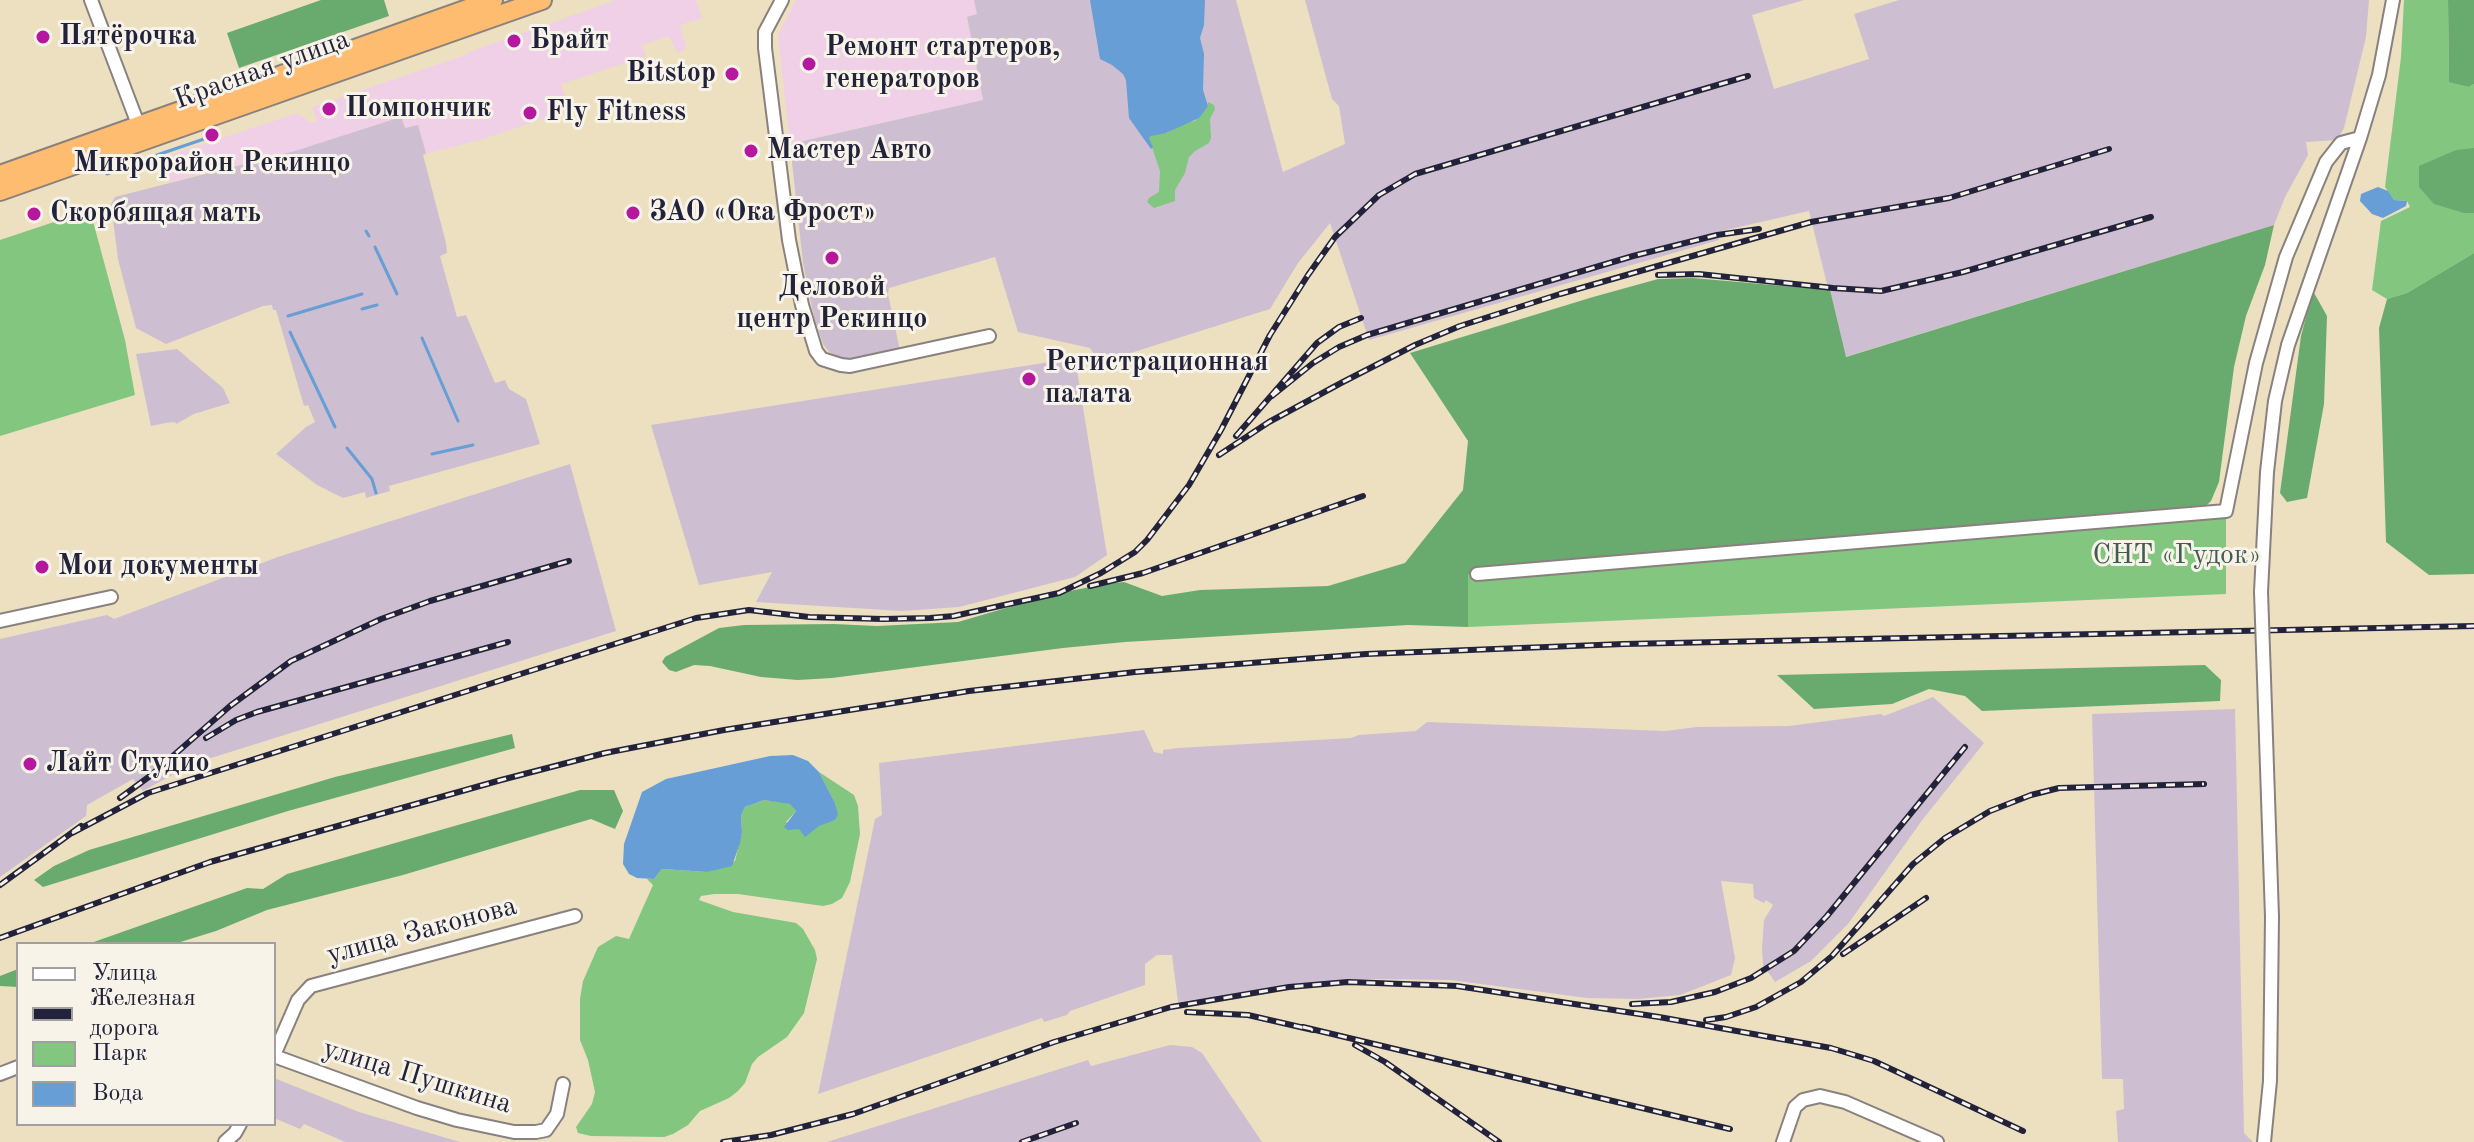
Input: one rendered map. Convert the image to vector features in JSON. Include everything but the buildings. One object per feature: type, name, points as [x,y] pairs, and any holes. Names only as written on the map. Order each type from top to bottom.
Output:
[{"type":"highway","name":"Красная улица","points":[[0,191],[493,0]]},
{"type":"highway","name":"Красная улица","points":[[0,175],[141,134],[542,0]]},
{"type":"street","points":[[91,0],[141,134]]},
{"type":"street","points":[[782,0],[765,32],[765,48],[789,240],[802,305],[816,351],[822,359],[850,366],[989,336]]},
{"type":"street","points":[[2264,1142],[2270,1081],[2272,917],[2261,592],[2267,472],[2278,387],[2288,345],[2360,138],[2379,75],[2393,0]]},
{"type":"street","points":[[1477,574],[2226,511],[2256,363],[2286,257],[2326,162],[2341,143],[2360,138]]},
{"type":"street","points":[[0,621],[111,597]]},
{"type":"street","name":"улица Законова","points":[[276,1051],[298,1000],[311,986],[575,916]]},
{"type":"street","name":"улица Пушкина","points":[[276,1057],[417,1108],[514,1132],[546,1130],[557,1114],[563,1084]]},
{"type":"street","points":[[1783,1142],[1795,1107],[1803,1100],[1820,1096],[1845,1102],[1937,1142]]},
{"type":"street","points":[[225,1142],[239,1126]]},
{"type":"shaded area","points":[[616,0],[696,0],[702,18],[680,25],[686,49],[677,53],[669,36],[642,45],[646,56],[561,84],[570,108],[567,111],[483,139],[426,154],[418,126],[405,129],[401,118],[295,151],[170,182],[164,157],[298,113],[311,123],[317,121],[312,107]]},
{"type":"shaded area","points":[[796,0],[974,0],[977,14],[967,18],[983,100],[790,144],[778,35]]},
{"type":"shaded area","points":[[974,0],[1236,0],[1283,172],[1345,144],[1339,106],[1332,99],[1305,0],[1804,0],[1752,15],[1774,89],[1869,59],[1854,14],[1899,0],[2369,0],[2366,37],[2344,128],[2337,140],[2306,142],[2308,155],[2274,225],[1845,357],[1809,211],[1717,232],[1719,240],[1369,340],[1330,223],[1298,263],[1270,309],[1099,363],[1090,348],[1018,332],[995,257],[889,288],[900,351],[843,359],[829,352],[823,344],[814,318],[803,263],[790,144],[983,100],[967,17],[977,14]]},
{"type":"shaded area","points":[[401,117],[405,128],[418,125],[424,146],[426,154],[423,155],[446,243],[447,253],[440,256],[457,317],[466,315],[495,383],[505,380],[509,389],[526,399],[540,444],[389,486],[390,491],[366,498],[365,492],[343,498],[317,485],[276,454],[315,422],[308,405],[304,406],[276,310],[272,305],[263,306],[166,344],[136,328],[118,259],[111,204],[115,197],[295,151]]},
{"type":"shaded area","points":[[177,349],[223,388],[230,403],[194,414],[176,424],[151,426],[136,354]]},
{"type":"shaded area","points":[[1075,358],[1107,555],[1075,577],[959,607],[902,611],[756,602],[772,572],[699,585],[651,425]]},
{"type":"shaded area","points":[[570,464],[616,631],[192,764],[143,791],[133,779],[87,805],[86,816],[0,877],[0,639],[107,615],[114,619],[278,557]]},
{"type":"shaded area","points":[[1933,697],[1984,743],[1923,819],[1848,924],[1811,961],[1775,982],[1763,965],[1762,949],[1764,920],[1773,905],[1754,898],[1753,884],[1721,881],[1735,958],[1731,975],[1680,995],[1638,999],[1587,998],[1451,980],[1377,979],[1331,981],[1178,1002],[1172,955],[1157,955],[1145,964],[1145,985],[1070,1011],[1067,1015],[1044,1022],[1042,1018],[818,1094],[875,819],[882,815],[879,763],[1144,730],[1154,752],[1163,754],[1163,750],[1178,748],[1416,731],[1427,722],[1666,731],[1697,727],[1789,726],[1884,716]]},
{"type":"shaded area","points":[[2235,709],[2244,1133],[2253,1142],[2118,1142],[2116,1111],[2124,1109],[2123,1079],[2102,1079],[2092,714]]},
{"type":"shaded area","points":[[1170,1045],[1192,1047],[1202,1053],[1262,1142],[827,1142],[1088,1060],[1091,1066]]},
{"type":"shaded area","points":[[276,1079],[359,1112],[460,1142],[345,1142],[304,1124],[300,1129],[276,1119]]},
{"type":"green space","points":[[321,0],[384,0],[389,16],[239,68],[227,33]]},
{"type":"green space","points":[[2404,0],[2448,0],[2449,81],[2469,87],[2474,84],[2474,253],[2407,293],[2387,299],[2372,290],[2381,221],[2410,207],[2407,201],[2394,200],[2385,187],[2401,57]]},
{"type":"green space","points":[[2448,0],[2474,0],[2474,84],[2469,87],[2449,82]]},
{"type":"green space","points":[[1208,102],[1215,109],[1210,119],[1209,143],[1189,157],[1185,173],[1175,190],[1175,201],[1154,208],[1147,202],[1159,192],[1160,171],[1149,138],[1155,133],[1167,133],[1184,123],[1195,121]]},
{"type":"green space","points":[[2474,148],[2474,213],[2434,204],[2419,187],[2419,166],[2456,150]]},
{"type":"green space","points":[[90,210],[125,340],[135,395],[0,436],[0,240]]},
{"type":"green space","points":[[2274,225],[2234,367],[2219,482],[2211,501],[2199,513],[1468,574],[1468,627],[1408,625],[1125,642],[798,680],[761,677],[710,666],[694,665],[676,672],[669,670],[662,662],[665,657],[719,628],[958,622],[1054,594],[1106,584],[1124,582],[1162,596],[1200,590],[1328,586],[1405,563],[1463,490],[1468,441],[1410,353],[1658,279],[1693,278],[1830,290],[1846,357]]},
{"type":"green space","points":[[2474,253],[2474,574],[2429,575],[2386,542],[2379,328],[2387,299],[2407,293]]},
{"type":"green space","points":[[2313,291],[2327,316],[2324,404],[2307,498],[2287,502],[2280,493],[2301,336]]},
{"type":"green space","name":"СНТ «Гудок»","points":[[2226,511],[2226,594],[1468,627],[1468,574]]},
{"type":"green space","points":[[2205,665],[2221,680],[2220,701],[1982,711],[1965,696],[1929,689],[1892,704],[1814,709],[1777,675]]},
{"type":"green space","points":[[512,734],[515,748],[288,811],[43,887],[34,880],[54,866],[89,850],[335,777]]},
{"type":"green space","points":[[819,772],[854,795],[858,806],[860,834],[850,882],[842,898],[823,906],[738,894],[701,896],[699,900],[733,912],[796,923],[803,929],[817,959],[804,1013],[787,1037],[752,1064],[745,1083],[738,1091],[700,1111],[688,1125],[673,1134],[664,1137],[578,1133],[576,1127],[592,1104],[595,1092],[580,1040],[580,999],[583,981],[598,947],[616,936],[629,939],[653,885],[647,879],[654,879],[662,869],[707,872],[735,861],[745,807],[764,800],[790,803],[796,811],[786,822],[800,829],[835,820],[834,801]]},
{"type":"green space","points":[[580,790],[614,790],[623,811],[615,829],[591,819],[403,875],[267,910],[180,942],[94,942],[247,888],[263,889],[287,874]]},
{"type":"green space","points":[[16,970],[16,987],[0,986],[0,976]]},
{"type":"water","points":[[1090,0],[1205,0],[1200,38],[1204,54],[1203,90],[1208,106],[1199,118],[1166,133],[1151,136],[1151,149],[1129,118],[1123,74],[1100,59]]},
{"type":"water","points":[[2378,187],[2388,191],[2394,200],[2407,201],[2406,206],[2383,218],[2372,214],[2360,201],[2361,194]]},
{"type":"water","points":[[793,755],[808,761],[819,772],[834,801],[838,814],[835,820],[819,826],[805,837],[799,829],[788,830],[784,827],[796,811],[790,804],[764,800],[745,807],[741,816],[740,843],[732,866],[707,872],[662,869],[654,879],[629,874],[623,864],[624,844],[642,792],[666,779],[770,756]]},
{"type":"waterway","points":[[157,155],[204,139]]},
{"type":"waterway","points":[[107,174],[140,161]]},
{"type":"waterway","points":[[366,231],[369,236]]},
{"type":"waterway","points":[[375,247],[397,294]]},
{"type":"waterway","points":[[288,316],[362,294]]},
{"type":"waterway","points":[[362,309],[377,305]]},
{"type":"waterway","points":[[290,332],[335,427]]},
{"type":"waterway","points":[[422,338],[458,421]]},
{"type":"waterway","points":[[432,454],[473,445]]},
{"type":"waterway","points":[[347,448],[372,479],[376,493]]},
{"type":"railway","points":[[72,833],[148,793],[696,618],[749,610],[809,617],[930,618],[954,616],[1059,593],[1101,573],[1135,552],[1147,540],[1189,485],[1270,335],[1308,275],[1335,237],[1379,195],[1415,174],[1748,76]]},
{"type":"railway","points":[[1219,455],[1269,422],[1341,383],[1460,326],[1811,222],[1949,198],[2109,149]]},
{"type":"railway","points":[[1658,275],[1699,274],[1881,291],[1963,272],[2151,217]]},
{"type":"railway","points":[[1272,396],[1313,363],[1367,335],[1633,256],[1717,235],[1759,229]]},
{"type":"railway","points":[[1236,436],[1317,343],[1339,327],[1361,318]]},
{"type":"railway","points":[[1090,586],[1143,573],[1363,496]]},
{"type":"railway","points":[[120,798],[230,706],[291,661],[381,619],[430,601],[569,561]]},
{"type":"railway","points":[[0,938],[210,862],[605,753],[724,730],[969,691],[1135,672],[1366,654],[1624,644],[2474,626]]},
{"type":"railway","points":[[206,738],[236,720],[257,712],[508,642]]},
{"type":"railway","points":[[1632,1004],[1671,1002],[1715,992],[1751,978],[1794,951],[1827,916],[1965,747]]},
{"type":"railway","points":[[1706,1020],[1756,1007],[1801,982],[1832,956],[1913,864],[1945,838],[1990,811],[2059,788],[2204,784]]},
{"type":"railway","points":[[0,885],[81,826]]},
{"type":"railway","points":[[1843,954],[1926,898]]},
{"type":"railway","points":[[723,1142],[771,1135],[853,1114],[1054,1042],[1171,1007],[1289,987],[1348,982],[1457,986],[1659,1017],[1831,1048],[1874,1061],[2023,1131]]},
{"type":"railway","points":[[1187,1012],[1248,1015],[1313,1030]]},
{"type":"railway","points":[[1303,1027],[1730,1129]]},
{"type":"railway","points":[[1355,1045],[1385,1062],[1499,1142]]},
{"type":"railway","points":[[1022,1142],[1076,1123]]},
{"type":"place","name":"Пятёрочка","points":[[43,37]]},
{"type":"place","name":"Брайт","points":[[514,41]]},
{"type":"place","name":"Ремонт стартеров, генераторов","points":[[809,64]]},
{"type":"place","name":"Bitstop","points":[[732,74]]},
{"type":"place","name":"Помпончик","points":[[329,109]]},
{"type":"place","name":"Fly Fitness","points":[[530,113]]},
{"type":"place","name":"Микрорайон Рекинцо","points":[[212,135]]},
{"type":"place","name":"Мастер Авто","points":[[751,151]]},
{"type":"place","name":"ЗАО «Ока Фрост»","points":[[633,213]]},
{"type":"place","name":"Скорбящая мать","points":[[34,214]]},
{"type":"place","name":"Деловой центр Рекинцо","points":[[832,258]]},
{"type":"place","name":"Регистрационная палата","points":[[1029,379]]},
{"type":"place","name":"Мои документы","points":[[42,567]]},
{"type":"place","name":"Лайт Студио","points":[[30,764]]}]
